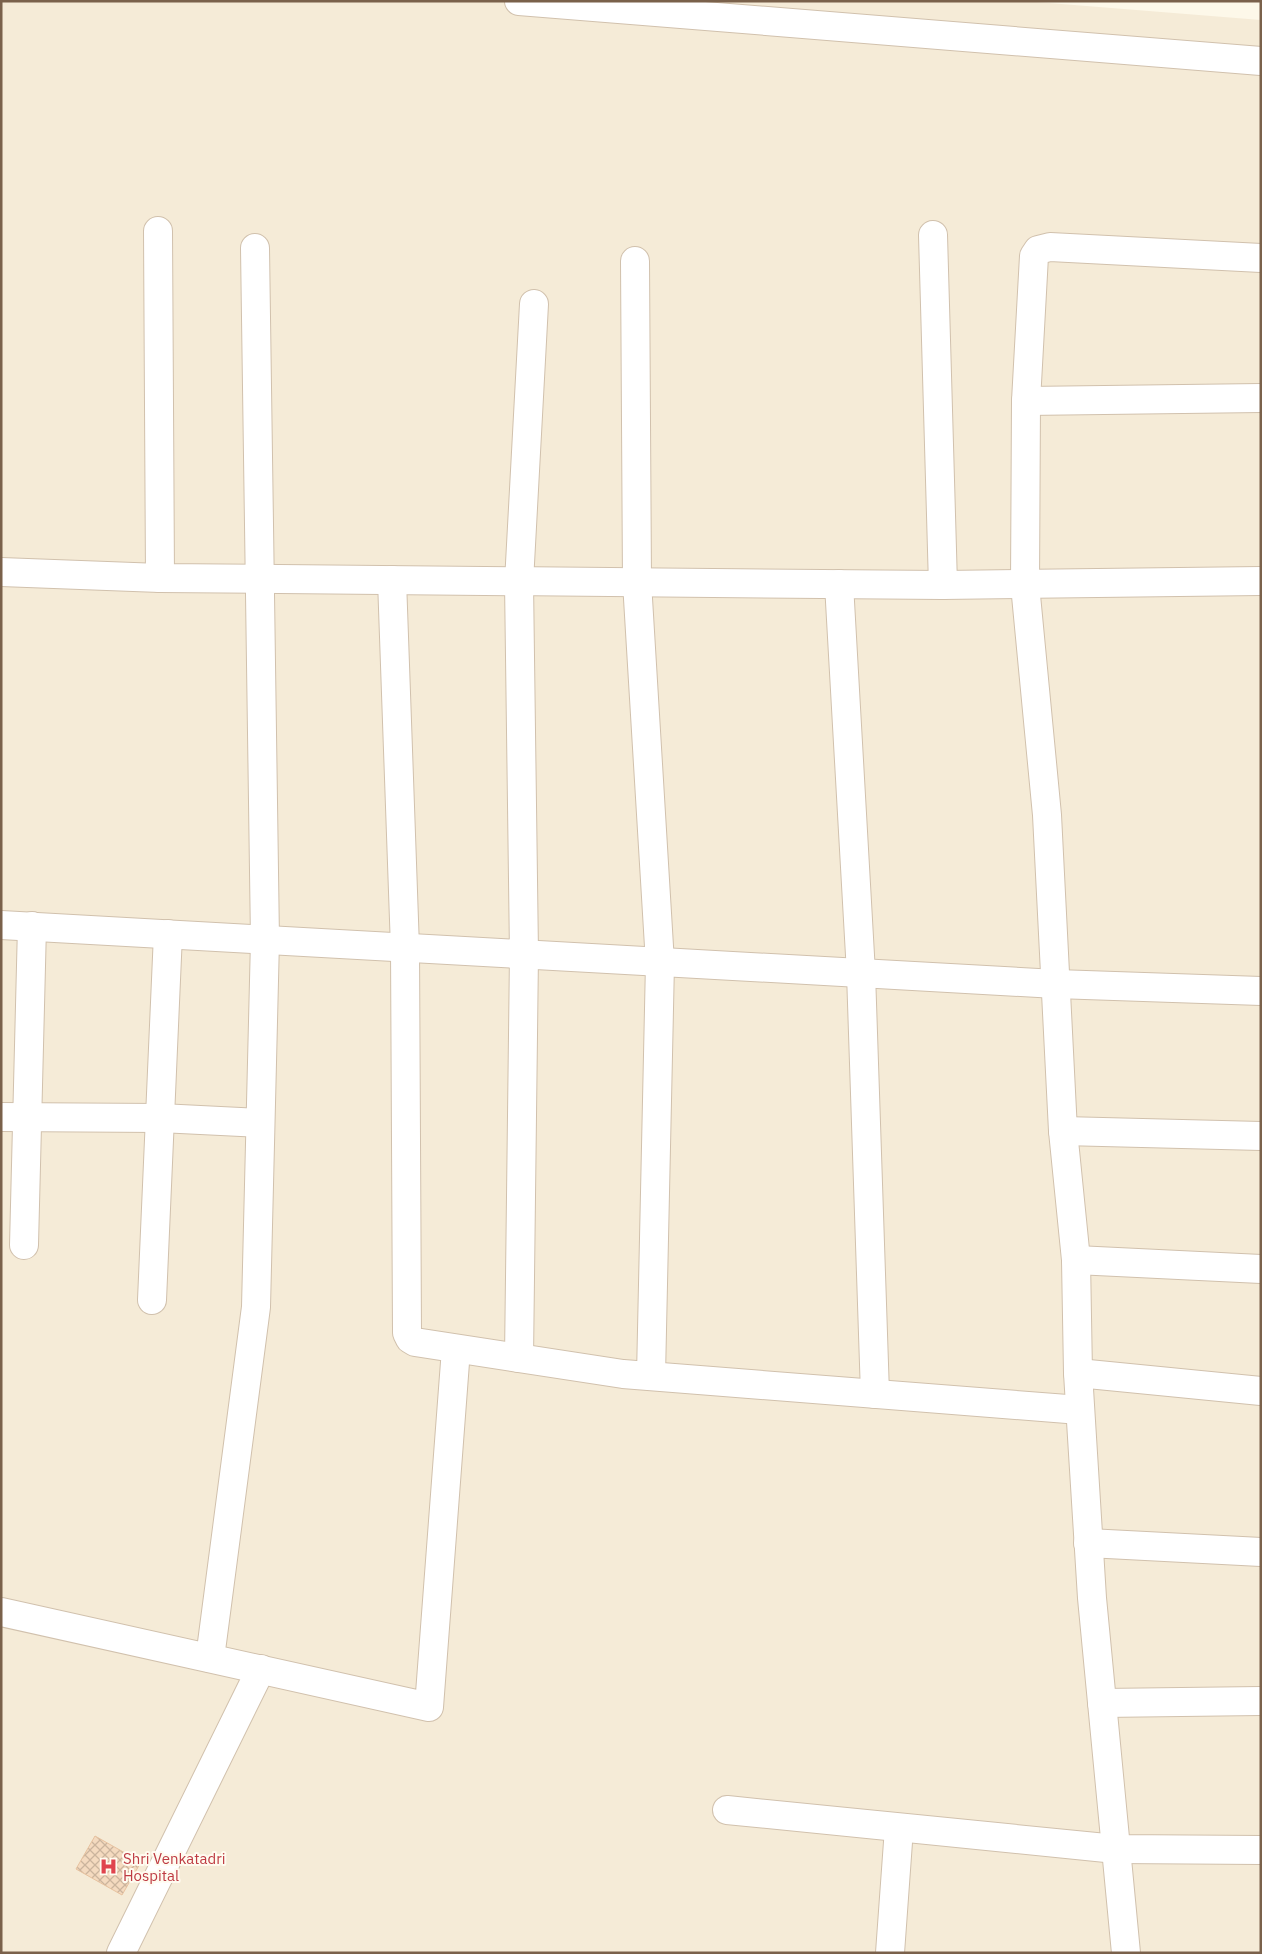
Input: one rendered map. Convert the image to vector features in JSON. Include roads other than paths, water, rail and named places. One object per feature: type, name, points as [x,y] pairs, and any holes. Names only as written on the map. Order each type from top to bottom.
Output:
[{"type":"street","points":[[519,1],[1261,61]]},
{"type":"street","points":[[158,231],[160,578]]},
{"type":"street","points":[[933,236],[943,585]]},
{"type":"street","points":[[1126,1953],[1088,1543],[1078,1373],[1076,1260],[1064,1131],[1047,815],[1025,586],[1026,401],[1034,256],[1038,250],[1050,247],[1261,258]]},
{"type":"street","points":[[210,1658],[256,1308],[265,940],[255,248]]},
{"type":"street","points":[[636,261],[637,582],[660,962],[650,1376]]},
{"type":"street","points":[[520,1358],[524,954],[519,582],[534,304]]},
{"type":"street","points":[[1026,401],[1261,398]]},
{"type":"street","points":[[1,572],[160,578],[1025,586],[1261,581]]},
{"type":"street","points":[[392,580],[405,948],[407,1333],[410,1340],[456,1349],[650,1376],[1080,1410]]},
{"type":"street","points":[[839,584],[862,973],[875,1394]]},
{"type":"street","points":[[1,925],[1056,984],[1261,991]]},
{"type":"street","points":[[24,1245],[14,1118],[32,926]]},
{"type":"street","points":[[152,1300],[168,934]]},
{"type":"street","points":[[14,1118],[160,1118],[260,1123]]},
{"type":"street","points":[[1064,1131],[1261,1136]]},
{"type":"street","points":[[1076,1260],[1261,1269]]},
{"type":"street","points":[[1,1612],[429,1707],[456,1349]]},
{"type":"street","points":[[1078,1373],[1261,1391]]},
{"type":"street","points":[[1088,1543],[1261,1552]]},
{"type":"street","points":[[121,1953],[261,1669]]},
{"type":"street","points":[[1102,1702],[1261,1701]]},
{"type":"street","points":[[727,1810],[1116,1849],[1261,1850]]},
{"type":"street","points":[[890,1953],[899,1828]]},
{"type":"place","name":"Shri Venkatadri Hospital","points":[[109,1867]]}]
